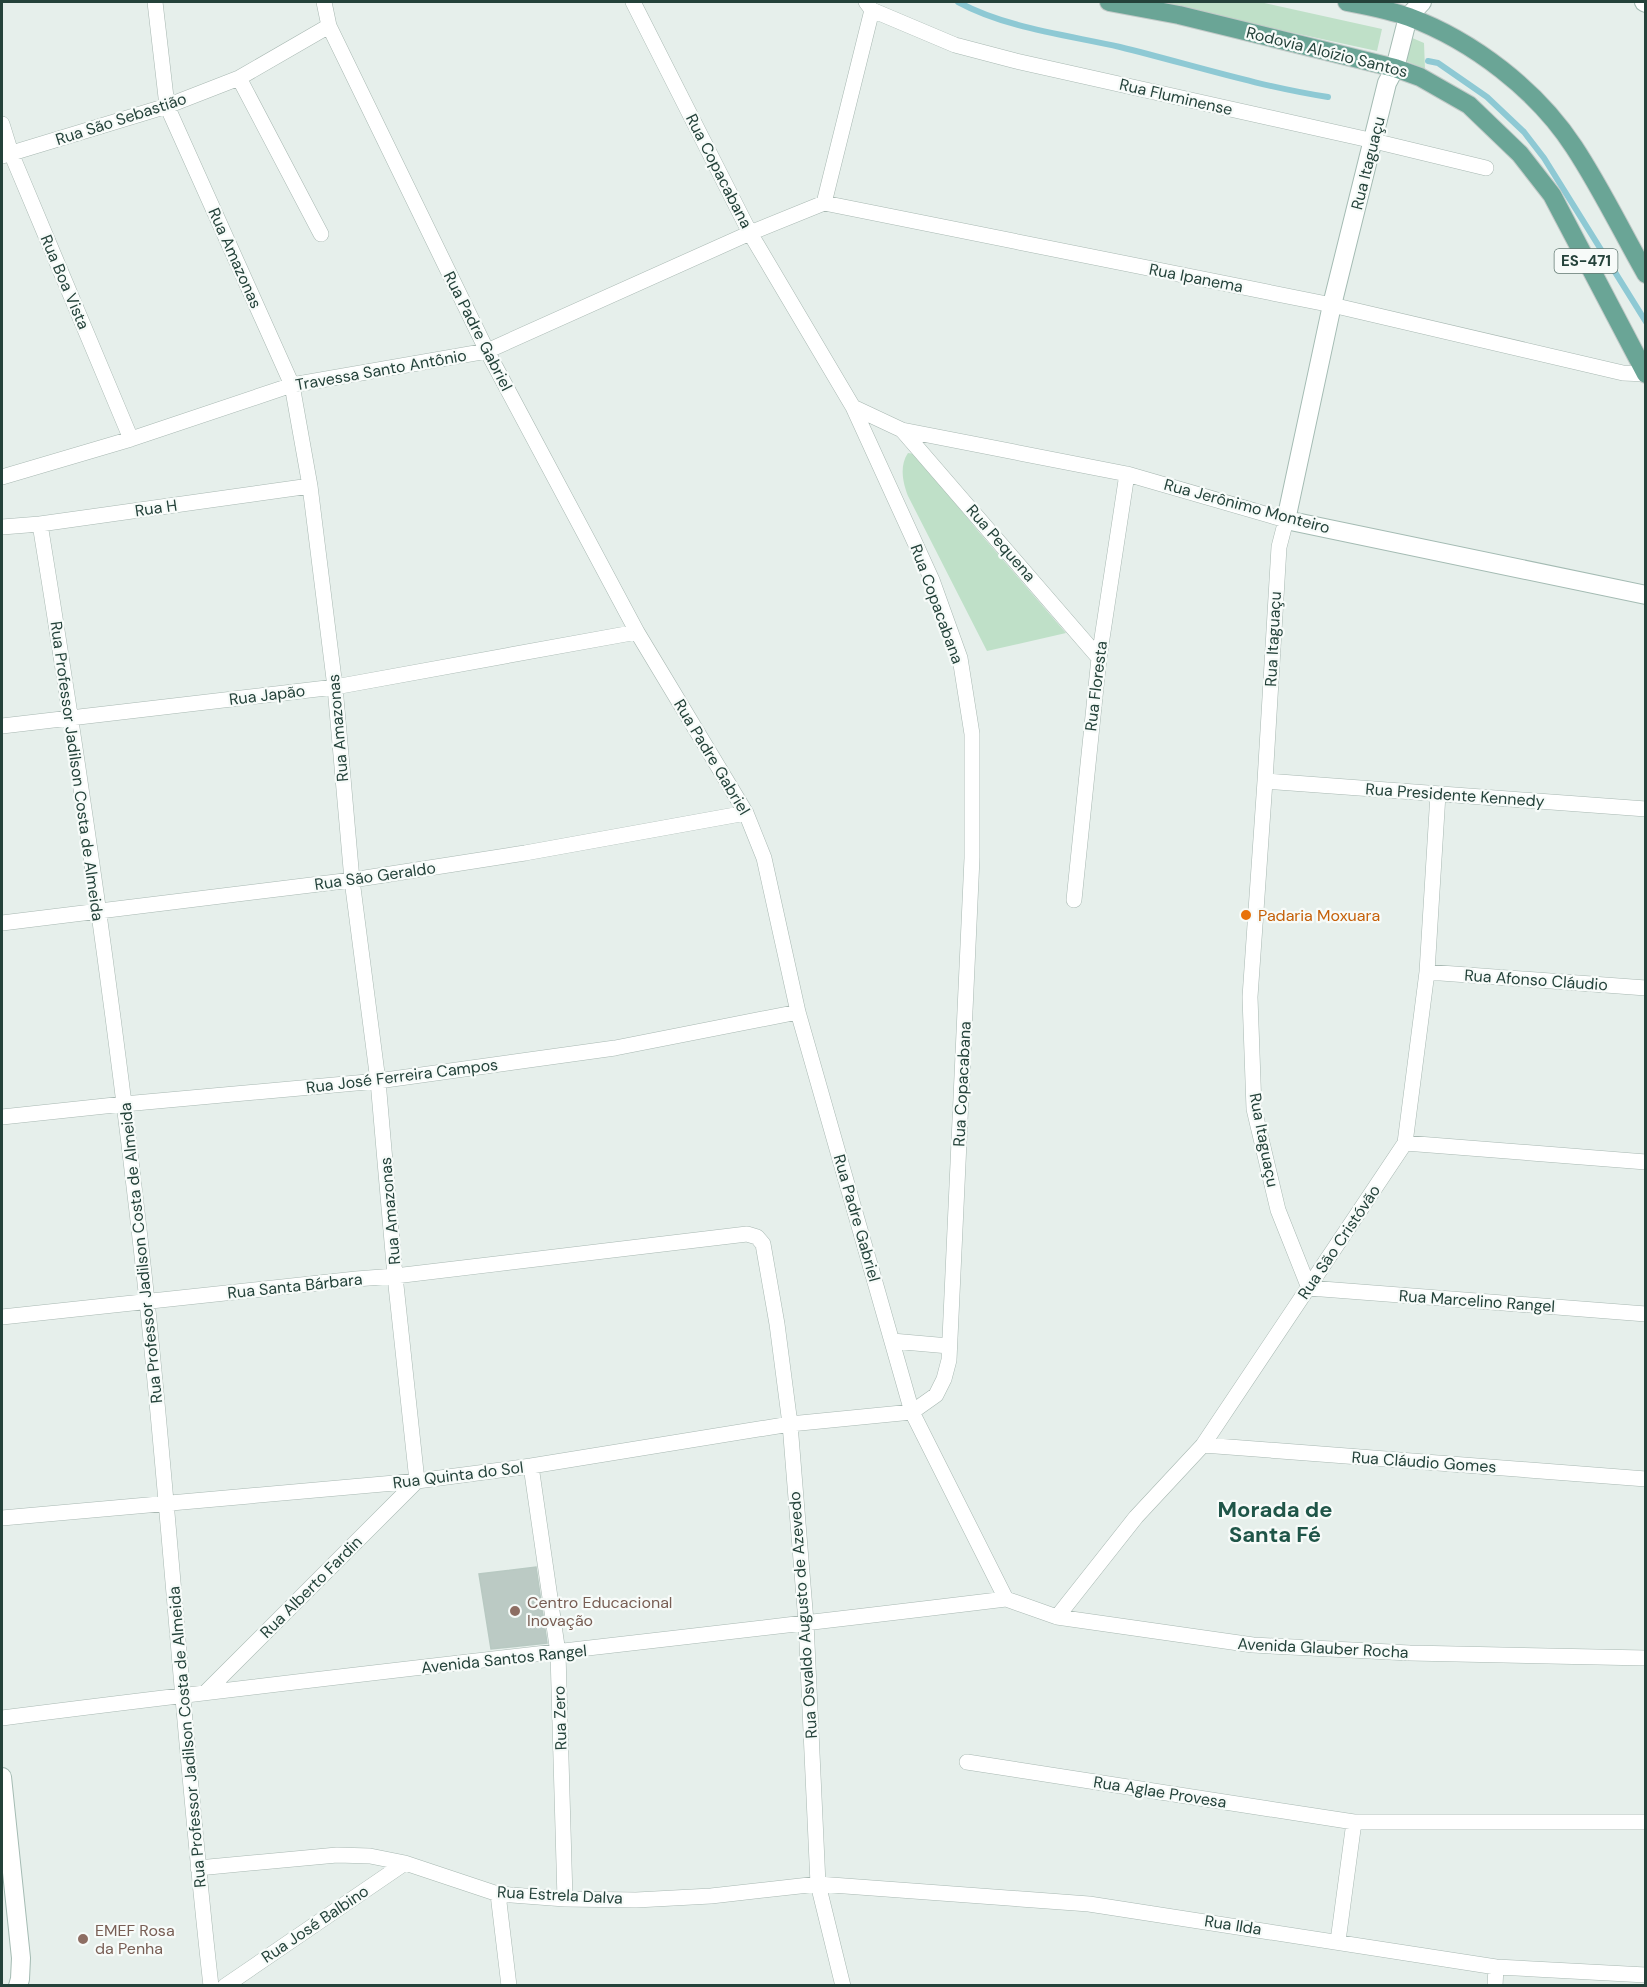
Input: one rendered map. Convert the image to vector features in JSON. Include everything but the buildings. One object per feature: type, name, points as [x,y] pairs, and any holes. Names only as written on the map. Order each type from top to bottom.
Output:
[{"type":"main road","name":"Rodovia Aloízio Santos","points":[[1109,2],[1203,21],[1395,68],[1420,77],[1469,105],[1520,154],[1552,195],[1646,374]]},
{"type":"main road","name":"ES-471","points":[[1347,2],[1408,17],[1439,31],[1473,50],[1528,92],[1575,147],[1646,274]]},
{"type":"street","name":"Rua Amazonas","points":[[155,2],[167,106],[292,385],[310,486],[335,687],[352,880],[378,1081],[395,1276],[417,1481]]},
{"type":"street","points":[[324,2],[329,26]]},
{"type":"street","name":"Rua Copacabana","points":[[633,2],[750,233],[853,407],[932,580],[960,657],[972,734],[972,858],[949,1360],[944,1379],[936,1395],[912,1412]]},
{"type":"street","name":"Rua Itaguaçu","points":[[1309,1288],[1278,1210],[1254,1109],[1250,997],[1279,547],[1332,305],[1387,83],[1395,68],[1408,17],[1422,2]]},
{"type":"street","name":"Rua Fluminense","points":[[824,203],[869,6],[955,45],[1016,61],[1486,168]]},
{"type":"street","name":"Rua São Sebastião","points":[[6,155],[167,106],[239,78],[329,26]]},
{"type":"street","name":"Rua Padre Gabriel","points":[[329,26],[487,351],[637,632],[746,813],[764,858],[798,1012],[912,1412],[1006,1599]]},
{"type":"street","points":[[239,78],[321,234]]},
{"type":"street","name":"Rua Boa Vista","points":[[2,124],[6,155],[131,439]]},
{"type":"street","points":[[750,233],[824,203]]},
{"type":"street","name":"Rua Ipanema","points":[[824,203],[1332,305],[1623,373],[1646,374]]},
{"type":"street","name":"Travessa Santo Antônio","points":[[2,477],[131,439],[292,385],[487,351],[750,233]]},
{"type":"street","name":"Rua Jerônimo Monteiro","points":[[853,407],[902,430],[1127,474],[1286,520],[1646,595]]},
{"type":"street","name":"Rua Pequena","points":[[902,430],[1099,658]]},
{"type":"street","name":"Rua Floresta","points":[[1074,900],[1099,658],[1127,474]]},
{"type":"street","name":"Rua H","points":[[2,527],[40,524],[310,486]]},
{"type":"street","name":"Rua Professor Jadilson Costa de Almeida","points":[[40,524],[71,718],[124,1104],[147,1301],[198,1868],[212,1986]]},
{"type":"street","name":"Rua Japão","points":[[2,726],[335,687],[637,632]]},
{"type":"street","name":"Rua Presidente Kennedy","points":[[1265,781],[1646,809]]},
{"type":"street","name":"Rua São Cristóvão","points":[[1057,1617],[1136,1517],[1203,1445],[1405,1143],[1427,972],[1438,794]]},
{"type":"street","name":"Rua São Geraldo","points":[[2,923],[352,880],[525,853],[746,813]]},
{"type":"street","name":"Rua Afonso Cláudio","points":[[1427,972],[1646,988]]},
{"type":"street","name":"Rua José Ferreira Campos","points":[[2,1118],[124,1104],[378,1081],[615,1048],[798,1012]]},
{"type":"street","points":[[1405,1143],[1646,1162]]},
{"type":"street","name":"Rua Santa Bárbara","points":[[2,1317],[395,1276],[747,1234],[757,1237],[763,1244]]},
{"type":"street","name":"Rua Osvaldo Augusto de Azevedo","points":[[763,1244],[777,1323],[790,1424],[806,1622],[818,1884],[843,1986]]},
{"type":"street","name":"Rua Marcelino Rangel","points":[[1309,1288],[1646,1314]]},
{"type":"street","points":[[892,1341],[949,1346]]},
{"type":"street","name":"Rua Quinta do Sol","points":[[2,1518],[417,1481],[531,1466],[790,1424],[912,1412]]},
{"type":"street","name":"Rua Cláudio Gomes","points":[[1203,1445],[1646,1479]]},
{"type":"street","name":"Rua Zero","points":[[531,1466],[558,1653],[565,1899]]},
{"type":"street","name":"Rua Alberto Fardin","points":[[206,1692],[417,1481]]},
{"type":"street","name":"Avenida Glauber Rocha","points":[[1006,1599],[1057,1617],[1253,1646],[1410,1653],[1646,1658]]},
{"type":"street","name":"Avenida Santos Rangel","points":[[2,1718],[206,1692],[558,1653],[1006,1599]]},
{"type":"street","name":"Rua Aglae Provesa","points":[[967,1762],[1354,1822],[1646,1822]]},
{"type":"street","points":[[2,1777],[21,1958],[18,1986]]},
{"type":"street","points":[[1338,1941],[1354,1822]]},
{"type":"street","name":"Rua Estrela Dalva","points":[[198,1868],[337,1855],[370,1856],[405,1863],[498,1894],[565,1899],[636,1900],[711,1896],[818,1884]]},
{"type":"street","name":"Rua José Balbino","points":[[225,1986],[405,1863]]},
{"type":"street","name":"Rua Ilda","points":[[818,1884],[1089,1904],[1496,1967],[1646,1975]]},
{"type":"street","points":[[498,1894],[508,1986]]},
{"type":"street","points":[[1495,1986],[1496,1967]]},
{"type":"green space","points":[[1152,2],[1260,2],[1382,29],[1377,51]]},
{"type":"green space","points":[[1403,34],[1424,43],[1425,69],[1399,58]]},
{"type":"green space","points":[[908,453],[915,454],[1066,633],[987,651],[908,496],[903,480],[903,469]]},
{"type":"waterway","points":[[958,2],[1016,25],[1120,47],[1275,87],[1328,97]]},
{"type":"waterway","points":[[1428,61],[1438,63],[1487,97],[1524,132],[1544,158],[1646,322]]},
{"type":"place","name":"Padaria Moxuara","points":[[1246,915]]},
{"type":"place","name":"Centro Educacional Inovação","points":[[515,1611]]},
{"type":"place","name":"EMEF Rosa da Penha","points":[[83,1939]]},
{"type":"district","name":"Morada de Santa Fé","points":[[1275,1522]]}]
